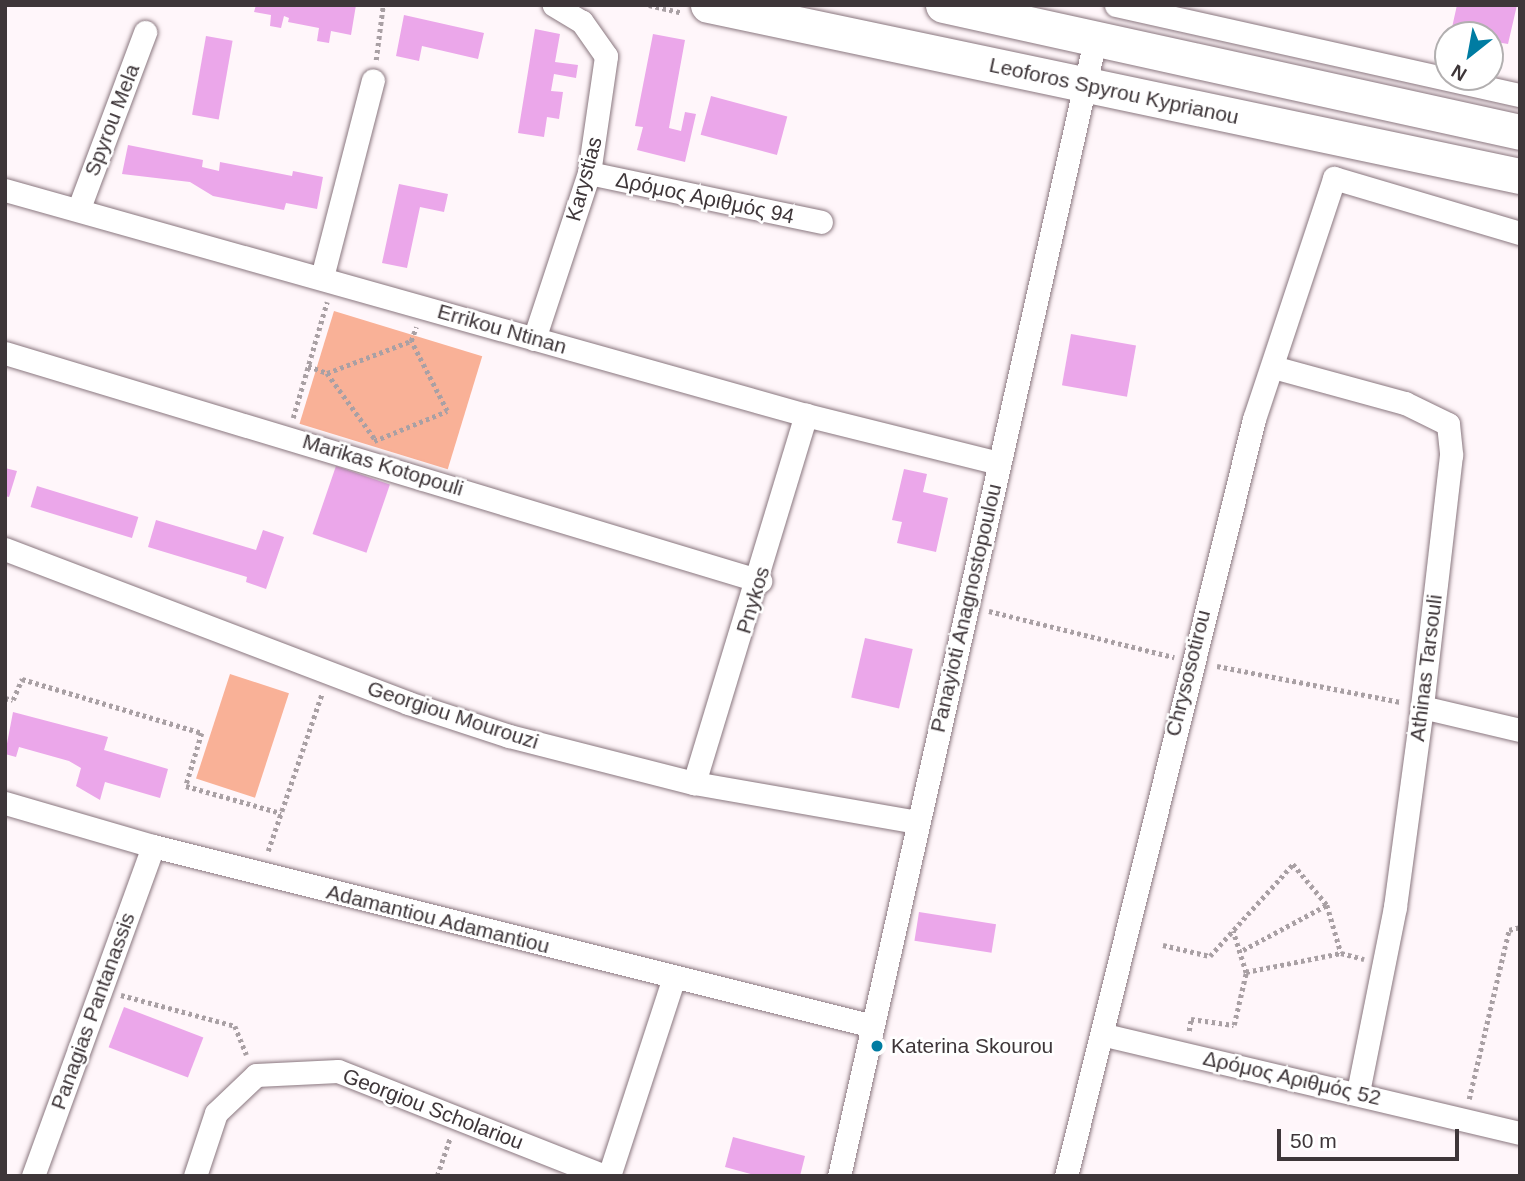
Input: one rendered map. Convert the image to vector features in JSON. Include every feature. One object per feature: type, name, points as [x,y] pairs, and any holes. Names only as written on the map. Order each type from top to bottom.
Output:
[{"type":"main road","name":"Leoforos Spyrou Kyprianou","points":[[708,5],[1520,176]]},
{"type":"main road","points":[[943,5],[1520,132]]},
{"type":"street","name":"Karystias","points":[[534,339],[589,173],[606,56],[582,22],[554,5]]},
{"type":"street","points":[[1116,5],[1520,95]]},
{"type":"street","name":"Spyrou Mela","points":[[79,208],[145,32]]},
{"type":"street","name":"Panayioti Anagnostopoulou","points":[[839,1176],[917,822],[1088,85],[1095,40]]},
{"type":"street","points":[[328,279],[373,80]]},
{"type":"street","name":"Δρόμος Αριθμός 94","points":[[589,173],[821,222]]},
{"type":"street","name":"Chrysosotirou","points":[[1066,1176],[1105,1035],[1190,660],[1254,419],[1334,178],[1520,233]]},
{"type":"street","name":"Errikou Ntinan","points":[[5,190],[79,208],[806,415],[999,463]]},
{"type":"street","name":"Marikas Kotopouli","points":[[5,353],[288,436],[760,581]]},
{"type":"street","name":"Athinas Tarsouli","points":[[1273,368],[1405,403],[1448,424],[1451,455],[1395,907],[1358,1091]]},
{"type":"street","name":"Pnykos","points":[[694,783],[760,581],[806,415]]},
{"type":"street","name":"Georgiou Mourouzi","points":[[5,549],[329,673],[509,736],[694,783],[917,822]]},
{"type":"street","points":[[1422,706],[1520,730]]},
{"type":"street","name":"Adamantiou Adamantiou","points":[[5,803],[261,874],[673,979],[873,1026]]},
{"type":"street","name":"Panagias Pantanassis","points":[[33,1176],[153,846]]},
{"type":"street","points":[[607,1176],[673,979]]},
{"type":"street","name":"Δρόμος Αριθμός 52","points":[[1105,1035],[1358,1091],[1520,1133]]},
{"type":"street","name":"Georgiou Scholariou","points":[[256,1075],[338,1071],[607,1176]]},
{"type":"street","points":[[195,1176],[216,1113],[256,1075]]},
{"type":"path","points":[[373,80],[383,5]]},
{"type":"path","points":[[288,436],[328,279]]},
{"type":"path","points":[[308,366],[327,373],[375,439],[447,411],[411,341],[327,373]]},
{"type":"path","points":[[261,874],[329,673]]},
{"type":"path","points":[[5,698],[13,700],[22,679],[202,733],[186,786],[281,813]]},
{"type":"path","points":[[1163,946],[1210,956],[1293,864],[1326,905],[1341,953]]},
{"type":"path","points":[[1242,950],[1326,905]]},
{"type":"path","points":[[1464,1120],[1509,930],[1520,927]]},
{"type":"path","points":[[1188,1036],[1191,1019],[1234,1025],[1246,972],[1242,950],[1233,931]]},
{"type":"path","points":[[1246,972],[1341,953],[1372,961]]},
{"type":"path","points":[[100,990],[235,1026],[256,1075]]},
{"type":"path","points":[[438,1176],[457,1118]]},
{"type":"shaded area","points":[[334,311],[482,356],[448,469],[300,424]]},
{"type":"shaded area","points":[[230,674],[289,693],[255,798],[196,779]]},
{"type":"building","points":[[256,5],[356,5],[351,35],[331,31],[329,43],[317,41],[319,28],[288,22],[289,18],[284,16],[281,28],[270,26],[271,15],[254,12]]},
{"type":"building","points":[[1457,5],[1517,5],[1508,44],[1504,43],[1504,21],[1453,21]]},
{"type":"building","points":[[404,15],[484,33],[478,59],[422,46],[419,61],[396,56]]},
{"type":"building","points":[[535,29],[560,34],[555,62],[578,65],[576,78],[554,74],[551,91],[563,92],[559,119],[547,117],[544,137],[518,133]]},
{"type":"building","points":[[653,34],[685,40],[669,128],[681,131],[685,112],[696,114],[685,162],[637,150],[643,127],[635,126]]},
{"type":"building","points":[[206,36],[233,41],[219,119],[192,115]]},
{"type":"building","points":[[711,96],[787,116],[777,155],[701,135]]},
{"type":"building","points":[[128,145],[203,160],[202,167],[219,171],[220,162],[292,176],[293,171],[323,177],[317,209],[286,203],[284,210],[213,196],[190,182],[122,174]]},
{"type":"building","points":[[399,184],[448,194],[444,212],[420,207],[407,268],[382,263]]},
{"type":"building","points":[[1071,334],[1136,345],[1127,397],[1062,385]]},
{"type":"building","points":[[336,466],[390,485],[366,553],[313,534]]},
{"type":"building","points":[[5,468],[17,471],[9,497],[5,496]]},
{"type":"building","points":[[904,469],[927,474],[923,492],[948,498],[936,552],[897,543],[902,522],[892,520]]},
{"type":"building","points":[[37,486],[138,517],[132,538],[31,507]]},
{"type":"building","points":[[156,520],[256,550],[263,530],[284,537],[266,589],[246,582],[247,577],[148,547]]},
{"type":"building","points":[[865,638],[913,649],[899,708],[851,697]]},
{"type":"building","points":[[13,712],[108,737],[104,750],[168,769],[160,798],[105,782],[100,800],[76,786],[81,768],[69,761],[19,747],[16,757],[5,754]]},
{"type":"building","points":[[919,912],[996,924],[992,953],[914,941]]},
{"type":"building","points":[[124,1007],[203,1037],[188,1078],[109,1047]]},
{"type":"building","points":[[733,1137],[805,1156],[800,1176],[758,1176],[725,1167]]},
{"type":"place","name":"Katerina Skourou","points":[[877,1046]]}]
